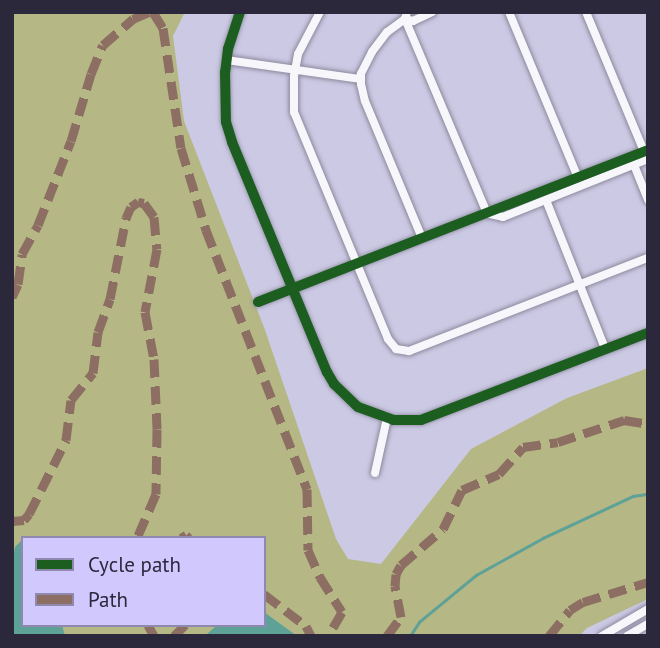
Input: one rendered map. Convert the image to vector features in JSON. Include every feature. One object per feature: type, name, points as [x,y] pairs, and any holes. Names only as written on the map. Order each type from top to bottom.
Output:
[{"type":"street","points":[[240,12],[227,60],[225,98],[232,142],[334,384],[358,408],[387,418],[421,420],[648,333]]},
{"type":"street","points":[[320,12],[306,36],[295,70],[294,112],[388,339],[402,352],[648,258]]},
{"type":"street","points":[[406,16],[412,21],[432,12]]},
{"type":"street","points":[[509,12],[578,178]]},
{"type":"street","points":[[586,12],[646,154]]},
{"type":"street","points":[[406,16],[379,41],[365,64],[361,79],[365,101],[422,238]]},
{"type":"street","points":[[406,16],[487,213]]},
{"type":"street","points":[[227,60],[361,79]]},
{"type":"street","points":[[487,213],[503,217],[634,165],[646,154]]},
{"type":"street","points":[[258,302],[646,154]]},
{"type":"street","points":[[634,165],[648,200]]},
{"type":"street","points":[[545,200],[605,348]]},
{"type":"street","points":[[375,473],[387,418]]},
{"type":"street","points":[[602,636],[648,609]]},
{"type":"street","points":[[627,636],[648,624]]},
{"type":"shaded area","points":[[12,12],[185,12],[173,36],[184,121],[265,330],[336,539],[348,559],[381,564],[471,449],[567,398],[648,368],[648,599],[587,628],[579,636],[12,636]]},
{"type":"shaded area","points":[[21,541],[21,627],[63,627],[65,636],[12,636],[12,564],[15,547]]},
{"type":"shaded area","points":[[266,613],[297,636],[205,636],[215,627],[266,627]]},
{"type":"waterway","points":[[410,636],[419,622],[476,575],[543,538],[633,496],[648,494]]},
{"type":"marked path","points":[[12,297],[18,284],[22,254],[38,225],[71,141],[91,74],[103,45],[133,19],[149,12]]},
{"type":"marked path","points":[[153,12],[163,28],[181,148],[206,230],[307,489],[308,550],[320,577],[342,612],[328,636]]},
{"type":"marked path","points":[[12,521],[24,520],[29,514],[66,440],[71,400],[93,373],[98,332],[110,299],[126,218],[131,207],[138,202],[144,203],[154,217],[157,249],[145,312],[154,359],[157,429],[156,494],[138,536]]},
{"type":"marked path","points":[[387,636],[401,617],[395,586],[396,574],[401,565],[443,529],[462,490],[499,474],[523,447],[558,442],[624,420],[648,424]]},
{"type":"marked path","points":[[549,636],[570,610],[583,602],[648,582]]},
{"type":"marked path","points":[[266,596],[306,626],[311,636]]},
{"type":"marked path","points":[[149,627],[154,636]]},
{"type":"marked path","points":[[174,636],[183,627]]},
{"type":"cycle path","points":[[240,12],[228,49],[225,72],[226,122],[327,372],[334,384],[358,407],[393,420],[421,420],[648,333]]},
{"type":"cycle path","points":[[258,302],[648,150]]}]
